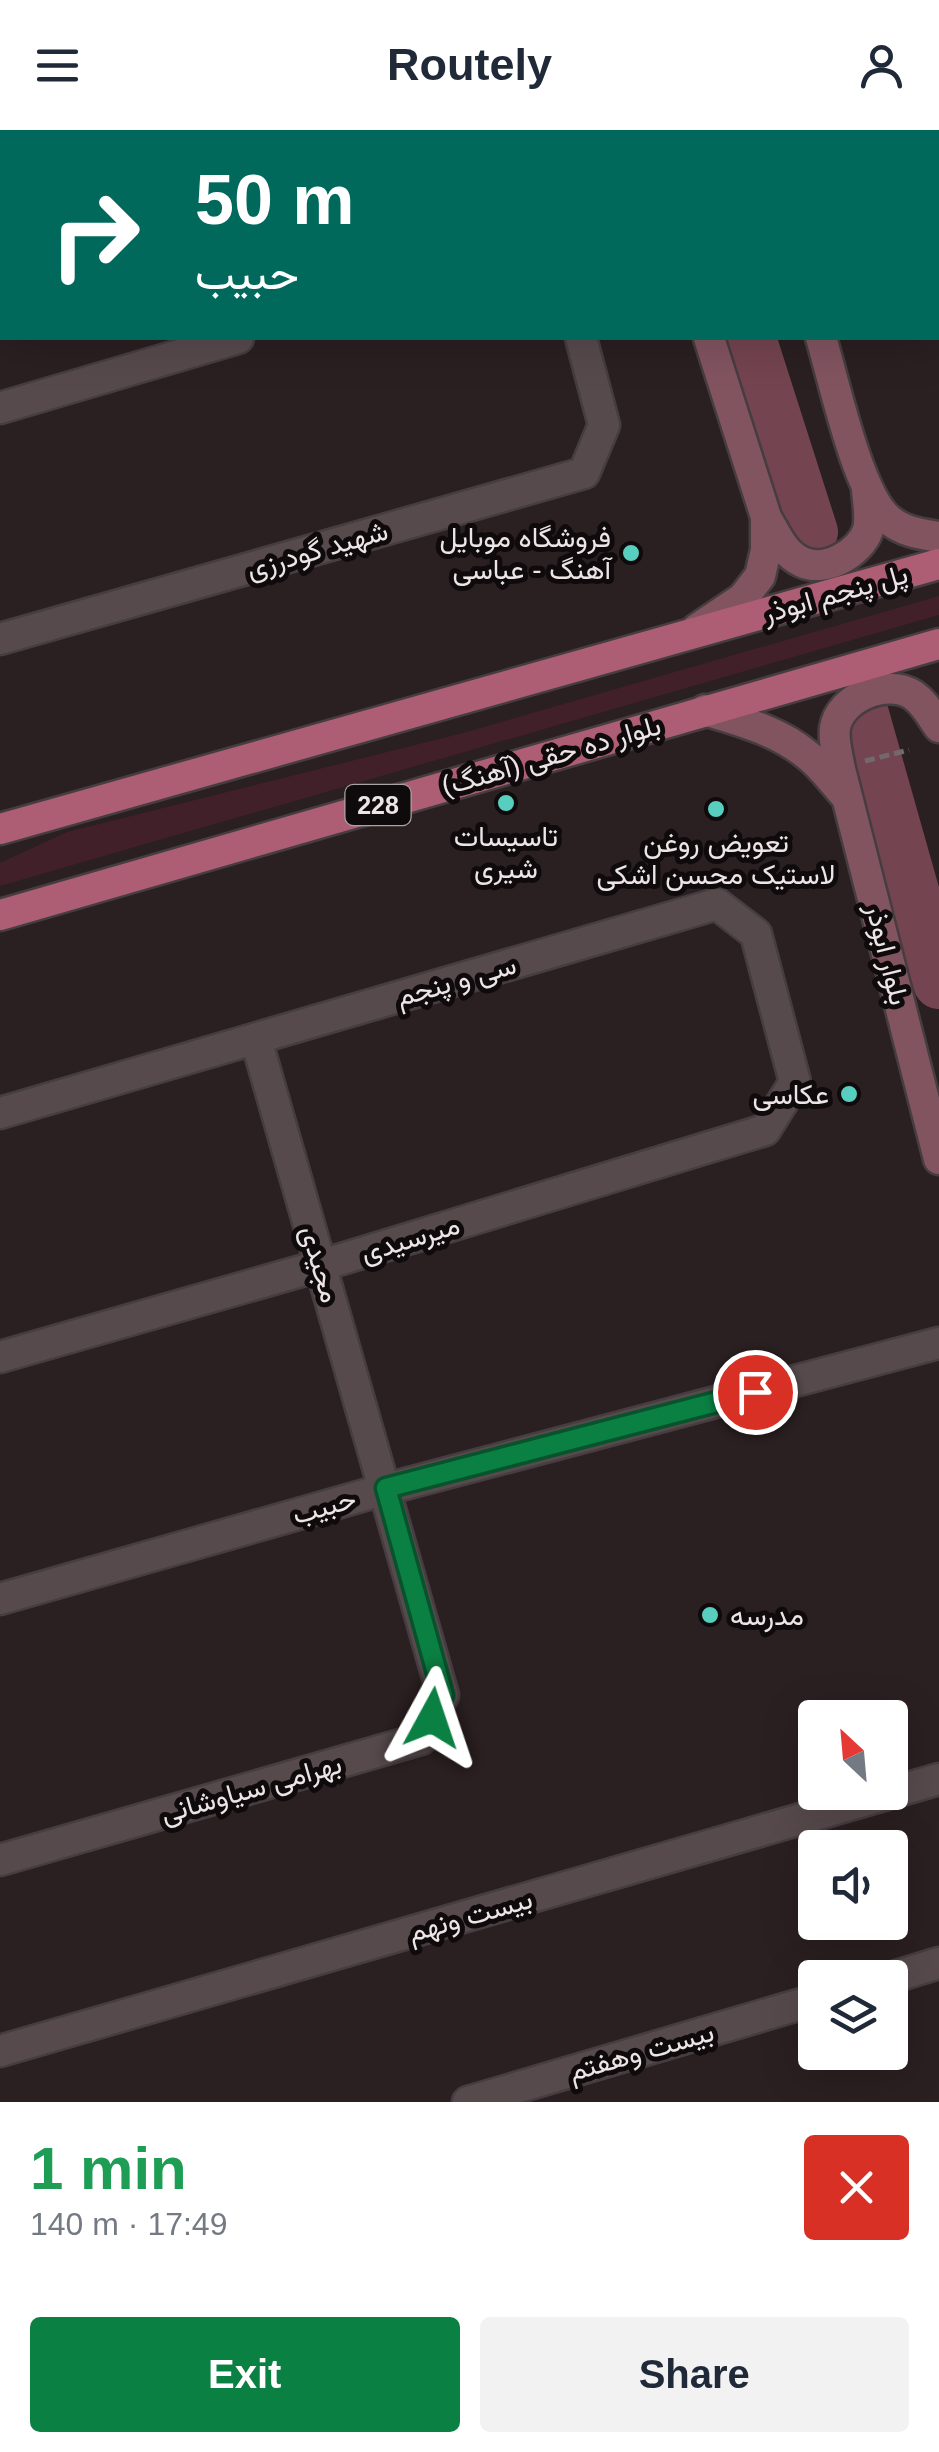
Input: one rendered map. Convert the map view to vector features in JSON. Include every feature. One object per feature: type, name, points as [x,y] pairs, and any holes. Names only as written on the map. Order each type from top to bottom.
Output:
[{"type":"main road","points":[[710,340],[766,516],[784,549],[805,564],[833,563],[859,547],[869,527],[867,490],[822,340]]},
{"type":"main road","points":[[867,490],[886,518],[938,555]]},
{"type":"main road","points":[[5,830],[686,635],[744,598],[760,576],[766,550],[766,516]]},
{"type":"main road","name":"پل پنجم ابوذر","points":[[686,635],[938,555]]},
{"type":"main road","name":"بلوار ده حقی (آهنگ)","points":[[0,915],[939,644]]},
{"type":"main road","points":[[850,756],[835,728],[854,698],[877,690],[911,693],[939,727]]},
{"type":"main road","points":[[704,710],[761,728],[788,742],[806,754],[850,801]]},
{"type":"main road","name":"بلوار ابوذر","points":[[850,756],[850,801],[939,1159]]},
{"type":"street","points":[[0,408],[231,340]]},
{"type":"street","name":"شهید گودرزی","points":[[0,640],[584,473],[604,425],[582,340]]},
{"type":"street","name":"سی و پنجم","points":[[0,1113],[717,904],[756,934],[795,1082]]},
{"type":"street","name":"مجیدی","points":[[256,1039],[386,1488]]},
{"type":"street","name":"میرسیدی","points":[[0,1357],[322,1265],[765,1130],[795,1082]]},
{"type":"street","name":"حبیب","points":[[0,1598],[386,1488],[939,1343]]},
{"type":"street","name":"بهرامی سیاوشانی","points":[[0,1860],[421,1740],[443,1695],[386,1488]]},
{"type":"street","name":"بیست ونهم","points":[[0,2052],[939,1779]]},
{"type":"street","points":[[908,1972],[939,1963]]},
{"type":"street","name":"بیست وهفتم","points":[[468,2102],[798,2005]]},
{"type":"path","points":[[850,756],[908,750]]},
{"type":"shaded area","points":[[939,596],[939,615],[0,886],[0,863],[67,832],[463,733]]},
{"type":"waterway","points":[[751,340],[812,532]]},
{"type":"waterway","points":[[863,714],[939,983]]},
{"type":"place","name":"فروشگاه موبایل آهنگ - عباسی","points":[[631,553]]},
{"type":"place","name":"تاسیسات شیری","points":[[506,803]]},
{"type":"place","name":"تعویض روغن لاستیک محسن اشکی","points":[[716,809]]},
{"type":"place","name":"عکاسى","points":[[849,1094]]},
{"type":"place","name":"مدرسه","points":[[710,1615]]},
{"type":"route","points":[[432,1718],[443,1695],[386,1488],[755,1392]]}]
